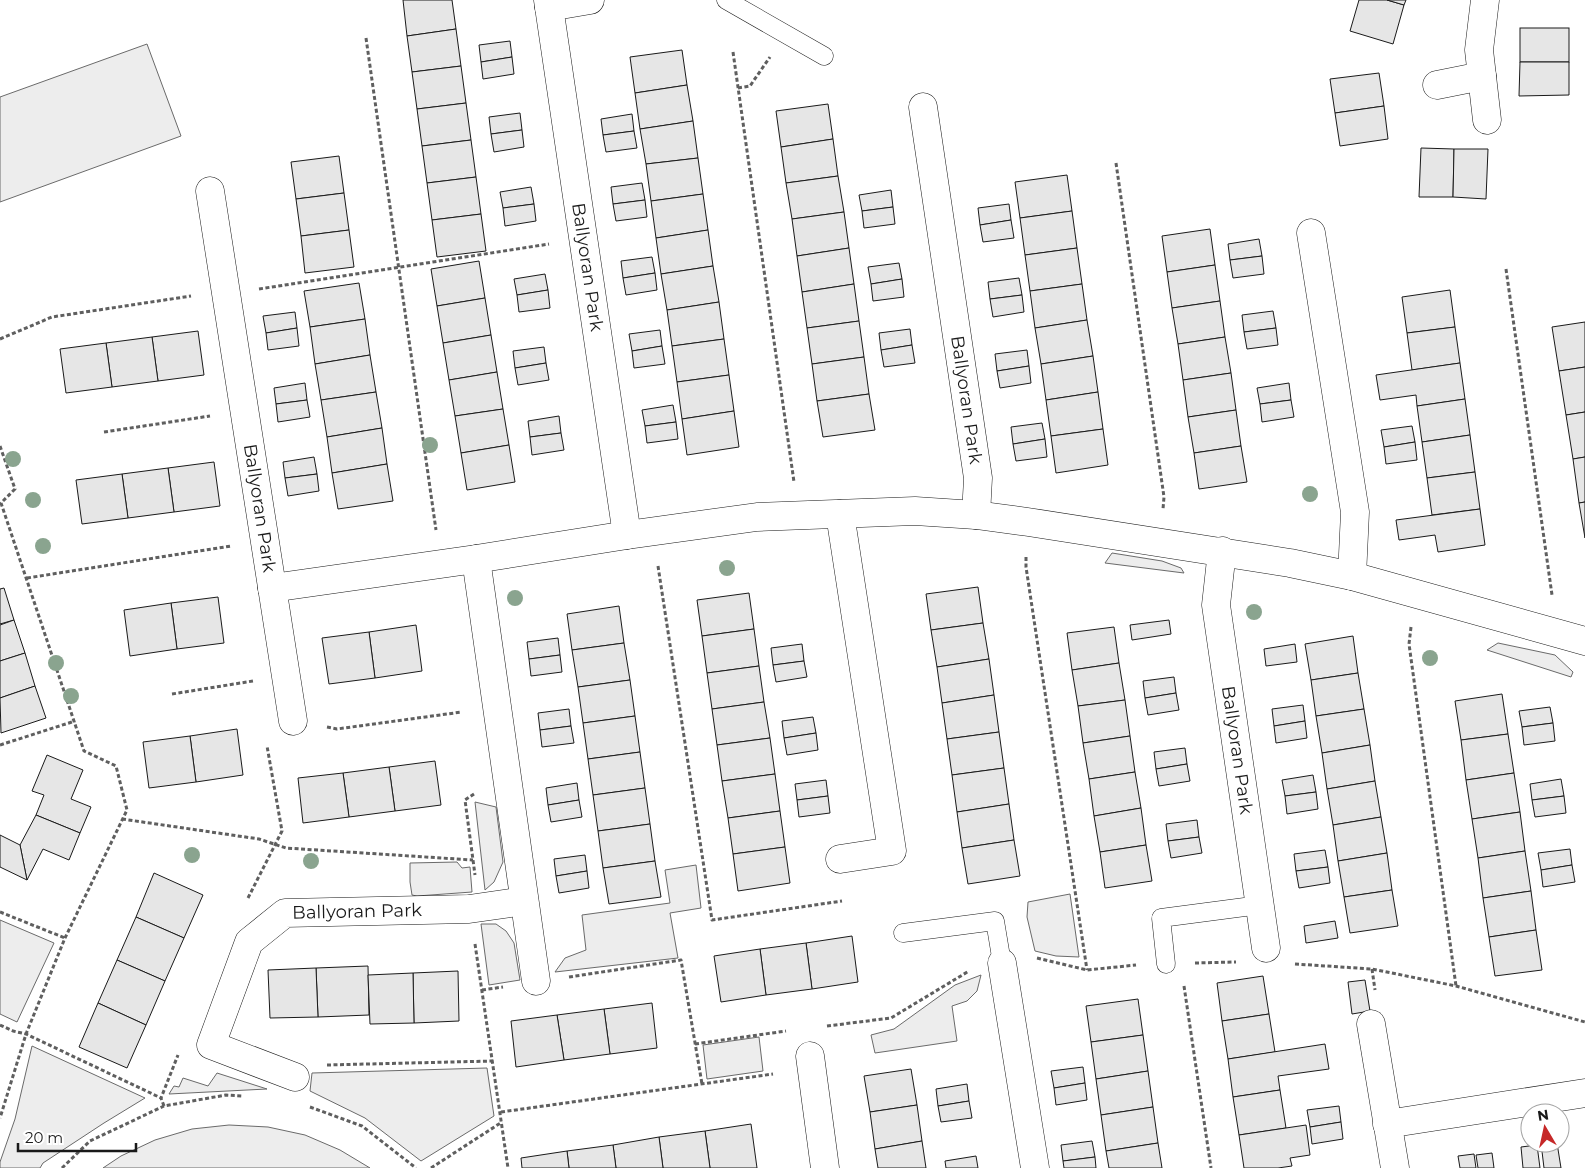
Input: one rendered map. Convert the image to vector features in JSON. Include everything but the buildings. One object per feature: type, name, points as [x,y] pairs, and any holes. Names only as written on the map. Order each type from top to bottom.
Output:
[{"type":"street","points":[[548,3],[590,0]]},
{"type":"street","points":[[1485,0],[1479,50],[1488,120]]},
{"type":"street","name":"Ballyoran Park","points":[[548,3],[583,239],[640,533]]},
{"type":"street","points":[[1437,85],[1482,76]]},
{"type":"street","name":"Ballyoran Park","points":[[923,107],[978,478],[976,515]]},
{"type":"street","name":"Ballyoran Park","points":[[210,191],[293,721]]},
{"type":"street","points":[[1311,233],[1355,512],[1352,576]]},
{"type":"street","name":"Ballyoran Park","points":[[272,588],[757,517],[915,511],[976,515],[1028,522],[1222,551],[1352,576],[1585,640]]},
{"type":"street","points":[[840,514],[892,851],[840,859]]},
{"type":"street","name":"Ballyoran Park","points":[[1222,551],[1216,604],[1266,948]]},
{"type":"street","points":[[476,559],[536,982]]},
{"type":"street","name":"Ballyoran Park","points":[[211,1045],[250,942],[285,913],[475,908],[524,901]]},
{"type":"street","points":[[1002,963],[1035,1168]]},
{"type":"street","points":[[1371,1024],[1395,1168]]},
{"type":"street","points":[[211,1045],[295,1077]]},
{"type":"street","points":[[810,1056],[825,1168]]},
{"type":"street","points":[[1387,1124],[1585,1093]]},
{"type":"lane","points":[[726,0],[824,56]]},
{"type":"lane","points":[[1174,963],[1161,918],[1260,904]]},
{"type":"lane","points":[[903,933],[995,921],[1002,963]]},
{"type":"path","points":[[738,88],[750,86],[786,34]]},
{"type":"path","points":[[366,38],[441,564]]},
{"type":"path","points":[[733,52],[799,516]]},
{"type":"path","points":[[1116,163],[1164,497],[1162,542]]},
{"type":"path","points":[[0,339],[52,317],[226,290],[262,289],[583,239]]},
{"type":"path","points":[[1506,269],[1552,594],[1545,630]]},
{"type":"path","points":[[104,432],[245,411]]},
{"type":"path","points":[[0,446],[14,489],[1,503],[84,751],[116,766],[127,810],[65,938],[26,1034],[0,1118]]},
{"type":"path","points":[[1028,522],[1026,567],[1087,970]]},
{"type":"path","points":[[640,533],[712,920],[842,901]]},
{"type":"path","points":[[27,578],[265,540]]},
{"type":"path","points":[[1414,594],[1408,644],[1456,986]]},
{"type":"path","points":[[172,694],[286,676]]},
{"type":"path","points":[[250,942],[245,903],[282,831],[267,744],[293,721],[338,728],[496,708]]},
{"type":"path","points":[[0,745],[75,721]]},
{"type":"path","points":[[505,770],[465,800],[473,860],[482,990],[508,1168]]},
{"type":"path","points":[[122,820],[258,839],[286,848],[473,860]]},
{"type":"path","points":[[0,912],[65,938]]},
{"type":"path","points":[[823,1027],[891,1018],[968,971],[1002,963],[1038,958],[1087,970],[1174,963],[1243,962]]},
{"type":"path","points":[[482,990],[681,960],[702,1084]]},
{"type":"path","points":[[1174,963],[1211,1168]]},
{"type":"path","points":[[1287,964],[1368,968],[1456,986],[1585,1022]]},
{"type":"path","points":[[0,1024],[13,1031],[26,1034],[161,1098]]},
{"type":"path","points":[[695,1044],[794,1030]]},
{"type":"path","points":[[164,1106],[161,1098],[179,1055],[211,1045]]},
{"type":"path","points":[[416,1168],[362,1126],[289,1100],[300,1066],[493,1061]]},
{"type":"path","points":[[501,1112],[773,1074]]},
{"type":"path","points":[[62,1168],[90,1141],[164,1106],[226,1095],[244,1096]]},
{"type":"path","points":[[431,1168],[502,1122]]},
{"type":"shaded area","points":[[147,44],[181,136],[0,202],[0,97]]},
{"type":"shaded area","points":[[1112,553],[1162,561],[1181,568],[1184,573],[1105,563]]},
{"type":"shaded area","points":[[1498,643],[1555,655],[1573,672],[1571,677],[1487,650]]},
{"type":"shaded area","points":[[475,802],[496,807],[503,862],[494,882],[485,890]]},
{"type":"shaded area","points":[[457,862],[462,868],[470,867],[472,892],[412,895],[410,863]]},
{"type":"shaded area","points":[[696,865],[701,908],[670,913],[678,958],[555,972],[565,958],[586,950],[582,915],[670,903],[665,870]]},
{"type":"shaded area","points":[[1070,894],[1079,957],[1056,956],[1035,951],[1027,917],[1028,902]]},
{"type":"shaded area","points":[[0,920],[54,943],[17,1022],[0,1014]]},
{"type":"shaded area","points":[[481,924],[496,924],[506,931],[514,943],[520,980],[489,985]]},
{"type":"shaded area","points":[[981,975],[977,991],[967,1001],[952,1006],[957,1041],[875,1053],[871,1035],[894,1029],[955,985]]},
{"type":"shaded area","points":[[759,1037],[763,1071],[707,1079],[703,1045]]},
{"type":"shaded area","points":[[32,1046],[145,1098],[43,1163],[40,1168],[0,1168],[0,1162],[15,1119]]},
{"type":"shaded area","points":[[487,1068],[494,1116],[421,1161],[365,1118],[310,1091],[312,1073]]},
{"type":"shaded area","points":[[217,1073],[267,1089],[169,1094],[174,1086],[179,1087],[183,1078],[208,1086]]},
{"type":"shaded area","points":[[229,1125],[268,1127],[305,1135],[340,1150],[370,1168],[103,1168],[121,1156],[155,1140],[192,1129]]}]
